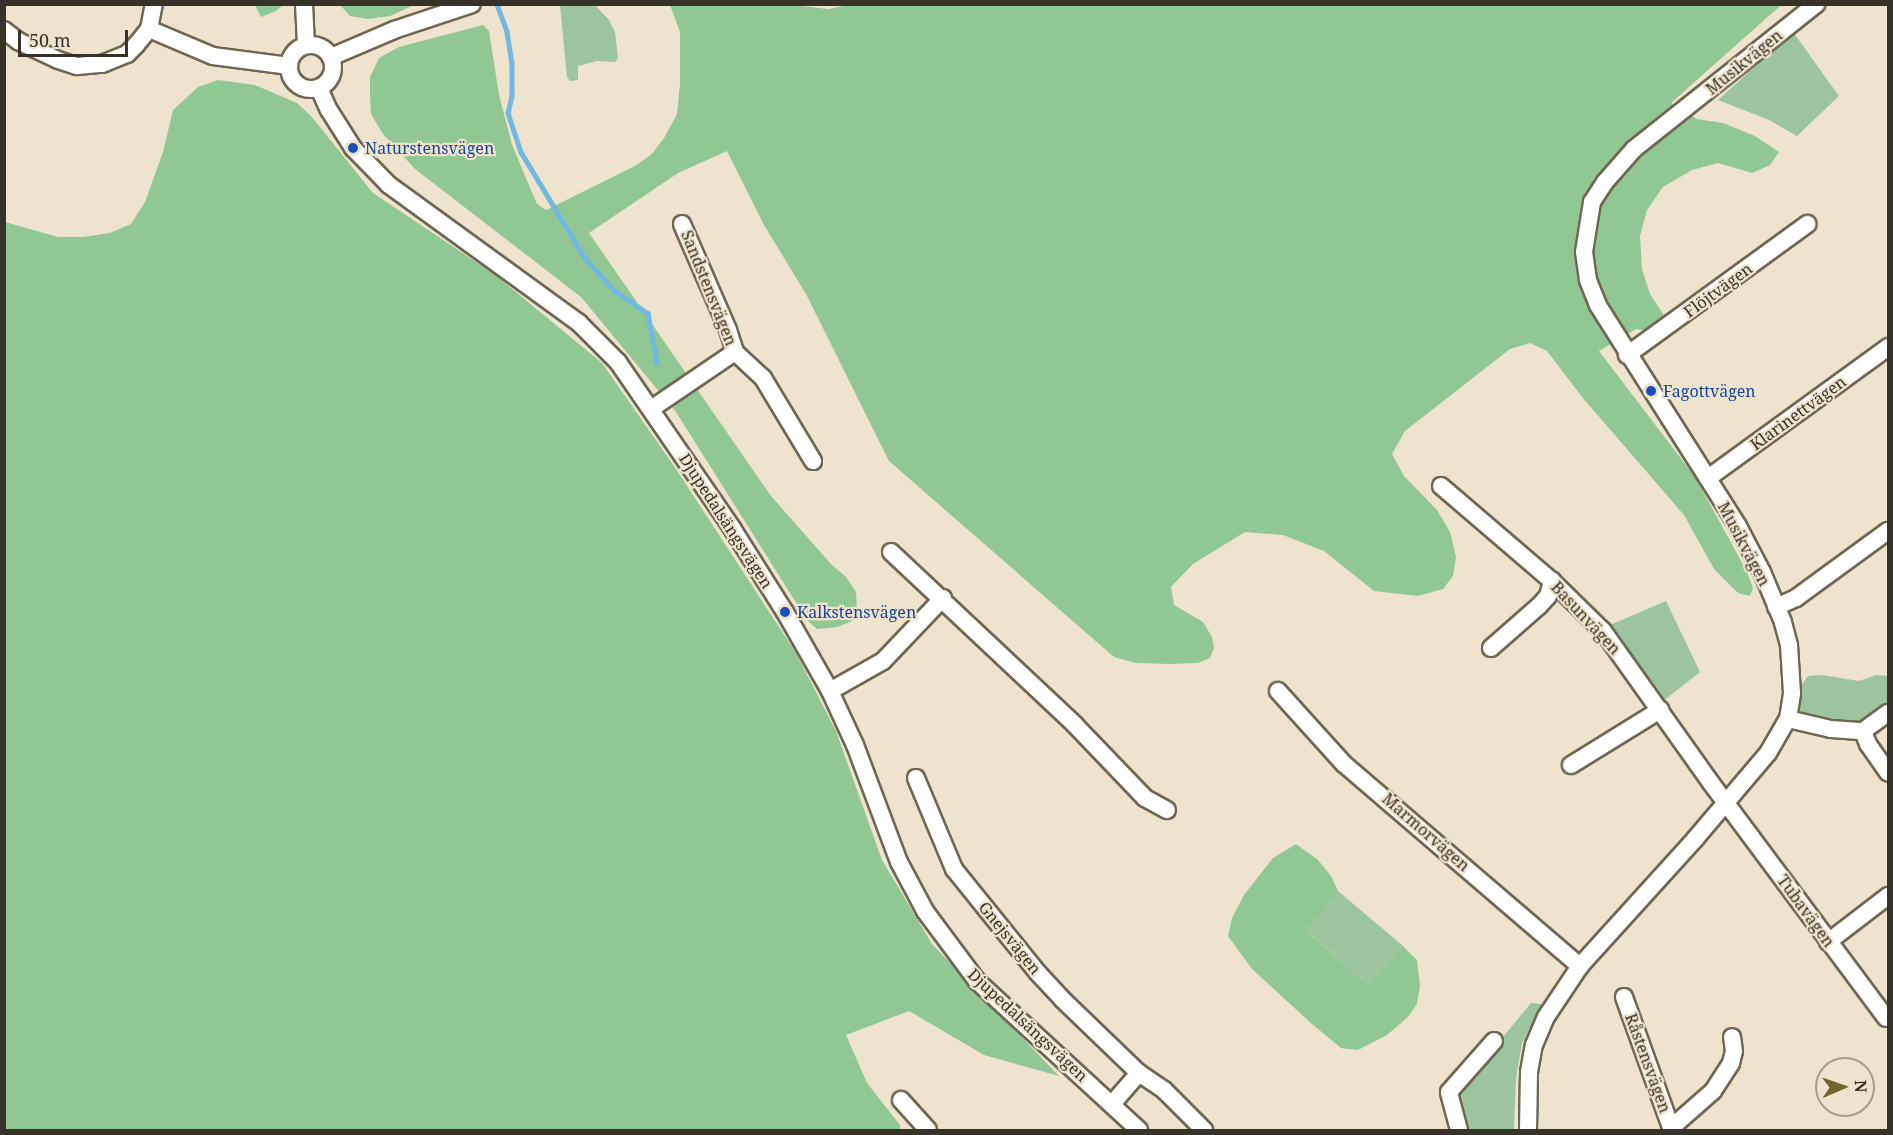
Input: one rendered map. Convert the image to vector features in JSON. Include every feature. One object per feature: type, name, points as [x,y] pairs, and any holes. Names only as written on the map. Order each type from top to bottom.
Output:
[{"type":"street","points":[[4,30],[38,52],[77,66],[117,60],[136,45],[149,28],[154,4]]},
{"type":"street","points":[[304,4],[306,45]]},
{"type":"street","points":[[331,57],[405,26],[472,4]]},
{"type":"street","name":"Musikvägen","points":[[1528,1131],[1529,1072],[1534,1045],[1546,1017],[1580,966],[1726,802],[1779,737],[1788,719],[1792,693],[1789,645],[1762,572],[1738,526],[1598,305],[1588,280],[1584,252],[1592,202],[1605,182],[1634,149],[1816,4]]},
{"type":"street","points":[[149,28],[213,56],[289,66]]},
{"type":"street","points":[[306,45],[321,47],[331,57],[332,75],[319,88],[307,89],[296,84],[290,74],[289,66],[294,52],[306,45]]},
{"type":"street","name":"Djupedalsängsvägen","points":[[319,88],[335,120],[363,160],[389,185],[579,323],[618,362],[785,612],[830,691],[855,745],[899,862],[925,911],[950,948],[977,981],[1139,1131]]},
{"type":"street","name":"Sandstensvägen","points":[[682,224],[728,330],[735,352],[763,378],[813,461]]},
{"type":"street","name":"Flöjtvägen","points":[[1628,355],[1807,224]]},
{"type":"street","name":"Klarinettvägen","points":[[1708,478],[1888,347]]},
{"type":"street","name":"Sandstensvägen","points":[[651,409],[735,352]]},
{"type":"street","name":"Basunvägen","points":[[1441,486],[1552,581],[1603,631],[1726,802]]},
{"type":"street","points":[[1776,607],[1797,598],[1888,531]]},
{"type":"street","points":[[891,552],[943,598],[1075,725],[1145,798],[1167,810]]},
{"type":"street","points":[[1491,648],[1539,606],[1548,596],[1552,581]]},
{"type":"street","points":[[830,691],[883,661],[943,598]]},
{"type":"street","name":"Marmorvägen","points":[[1278,691],[1344,764],[1580,966]]},
{"type":"street","points":[[1571,765],[1660,710]]},
{"type":"street","points":[[1788,719],[1831,729],[1863,731],[1888,713]]},
{"type":"street","points":[[1863,731],[1868,744],[1888,774]]},
{"type":"street","name":"Gnejsvägen","points":[[916,778],[954,869],[1038,973],[1139,1073],[1164,1090],[1204,1131]]},
{"type":"street","name":"Tubavägen","points":[[1726,802],[1886,1018]]},
{"type":"street","points":[[1828,942],[1888,896]]},
{"type":"street","name":"Råstensvägen","points":[[1624,997],[1671,1130],[1713,1091],[1731,1063],[1734,1051],[1732,1036]]},
{"type":"street","points":[[1459,1131],[1449,1092],[1494,1041]]},
{"type":"street","points":[[1112,1104],[1139,1073]]},
{"type":"street","points":[[901,1100],[928,1131]]},
{"type":"green space","points":[[783,4],[828,9],[854,4],[1781,5],[1671,103],[1697,119],[1723,123],[1755,136],[1779,152],[1770,165],[1752,173],[1718,163],[1692,170],[1663,187],[1647,210],[1640,236],[1642,269],[1650,294],[1665,317],[1653,332],[1636,329],[1599,351],[1695,477],[1746,570],[1753,588],[1750,596],[1738,593],[1714,569],[1684,515],[1582,397],[1547,351],[1530,343],[1510,349],[1405,431],[1392,454],[1404,476],[1437,510],[1450,532],[1456,557],[1453,576],[1443,589],[1418,596],[1374,591],[1324,551],[1283,535],[1245,532],[1193,564],[1171,587],[1174,605],[1203,622],[1212,637],[1214,648],[1210,658],[1198,663],[1170,664],[1136,663],[1114,657],[889,461],[806,294],[764,225],[727,151],[678,173],[589,233],[771,496],[831,564],[846,577],[856,592],[857,609],[852,621],[837,627],[817,629],[807,620],[676,412],[581,297],[415,169],[383,134],[371,114],[370,77],[379,58],[399,47],[483,25],[489,31],[499,95],[512,145],[537,204],[546,210],[635,166],[652,154],[664,138],[677,114],[680,84],[680,32],[670,5]]},
{"type":"green space","points":[[255,5],[283,5],[276,11],[261,17]]},
{"type":"green space","points":[[340,5],[414,5],[390,16],[368,19],[350,16]]},
{"type":"green space","points":[[560,5],[595,5],[609,20],[615,32],[618,58],[615,62],[597,61],[578,66],[578,80],[570,81],[567,77]]},
{"type":"green space","points":[[1793,32],[1839,96],[1797,136],[1769,120],[1718,100]]},
{"type":"green space","points":[[218,80],[255,85],[297,103],[311,116],[373,193],[494,274],[602,363],[674,466],[796,653],[836,731],[882,860],[932,944],[1059,1076],[984,1055],[909,1011],[846,1035],[867,1083],[900,1125],[900,1130],[5,1130],[5,222],[58,237],[83,237],[110,233],[131,224],[145,202],[163,152],[173,110],[198,87]]},
{"type":"green space","points":[[1666,601],[1700,672],[1662,702],[1610,625]]},
{"type":"green space","points":[[1822,675],[1859,681],[1876,675],[1888,676],[1888,702],[1857,725],[1804,713],[1798,709],[1800,687],[1808,676]]},
{"type":"green space","points":[[1296,844],[1318,860],[1331,876],[1338,891],[1306,931],[1368,984],[1402,945],[1417,960],[1420,986],[1417,1004],[1408,1017],[1387,1035],[1358,1050],[1341,1048],[1312,1024],[1252,969],[1228,936],[1232,918],[1244,895],[1273,858]]},
{"type":"green space","points":[[1338,891],[1402,945],[1368,984],[1305,930]]},
{"type":"green space","points":[[1531,1003],[1542,1004],[1522,1043],[1516,1079],[1514,1130],[1464,1130],[1455,1095]]},
{"type":"waterway","points":[[497,4],[507,32],[512,63],[512,96],[508,113],[521,152],[585,258],[615,291],[648,313],[657,363]]},
{"type":"place","name":"Naturstensvägen","points":[[353,148]]},
{"type":"place","name":"Fagottvägen","points":[[1651,391]]},
{"type":"place","name":"Kalkstensvägen","points":[[785,612]]}]
